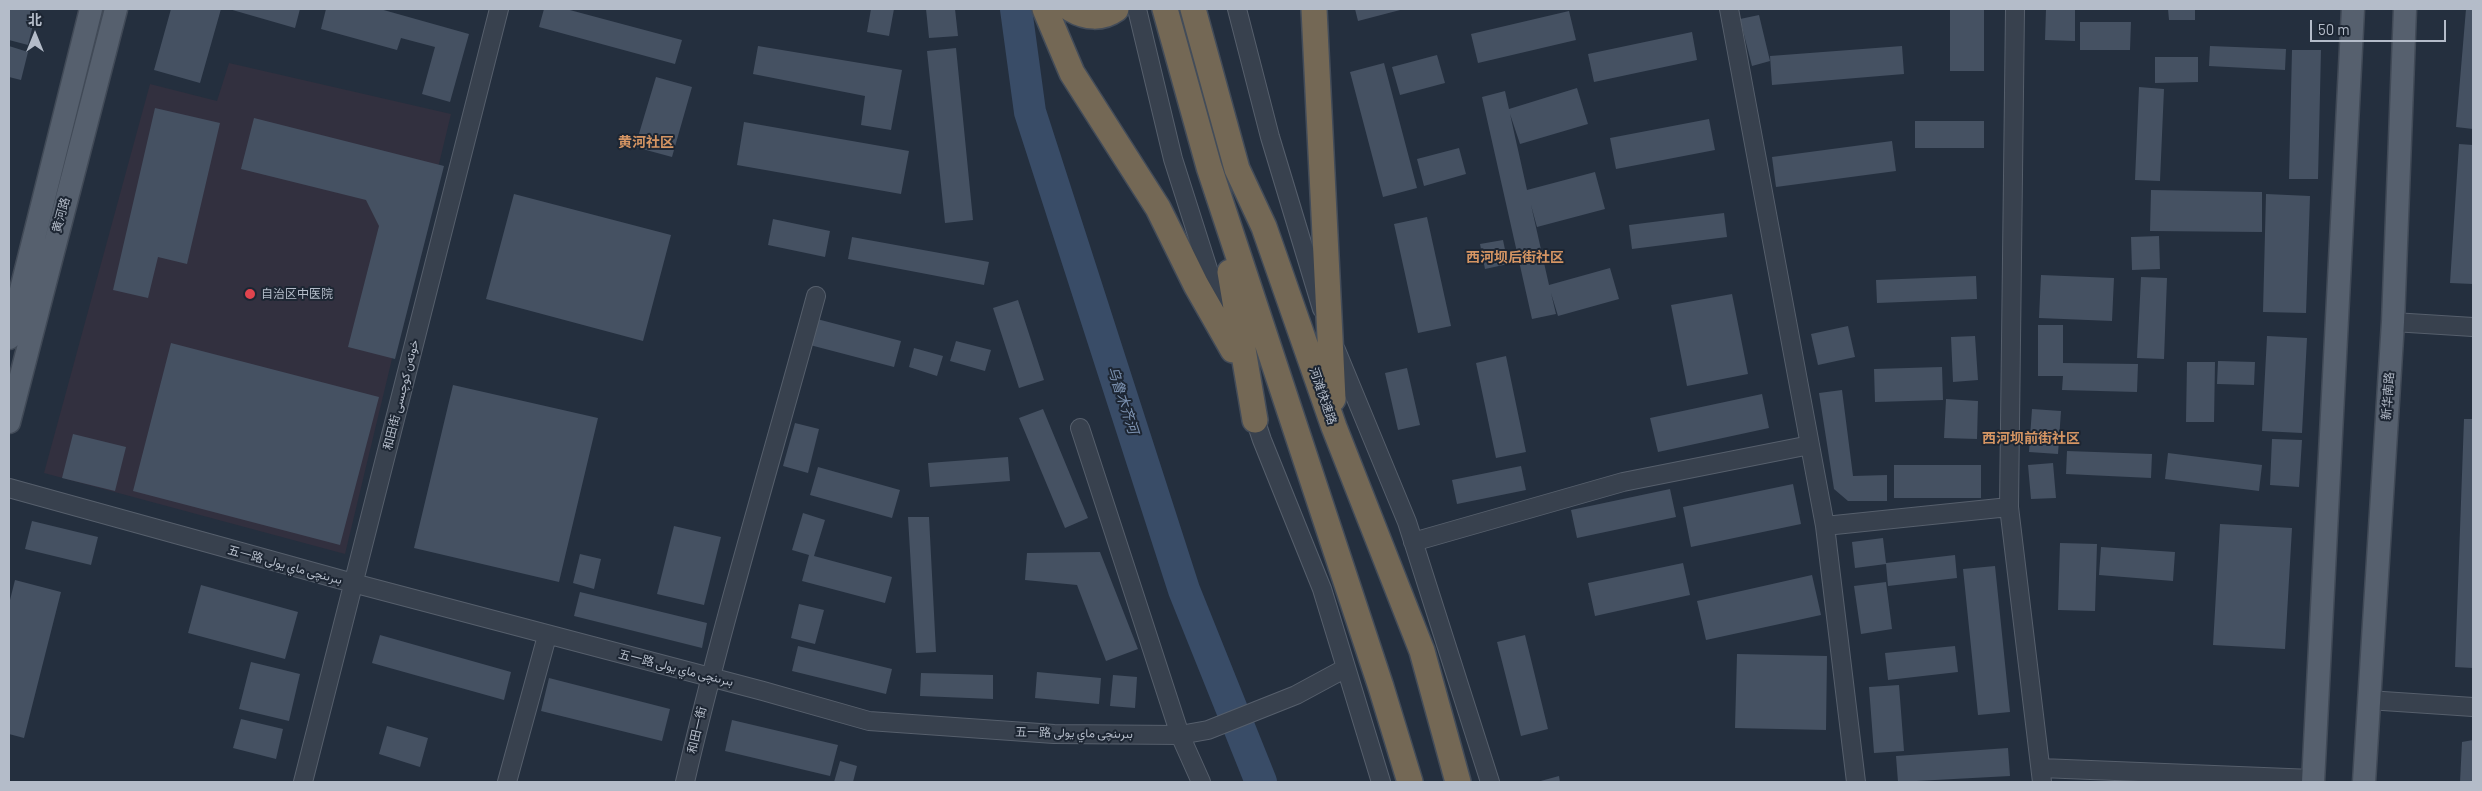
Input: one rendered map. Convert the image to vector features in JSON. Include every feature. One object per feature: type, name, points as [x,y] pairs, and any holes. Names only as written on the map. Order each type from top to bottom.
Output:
[{"type":"highway","points":[[1045,9],[1072,73],[1158,208],[1196,285],[1234,350]]},
{"type":"highway","points":[[1071,9],[1091,16],[1103,16],[1116,9]]},
{"type":"highway","points":[[1165,9],[1217,193],[1381,686],[1410,782]]},
{"type":"highway","name":"河滩快速路","points":[[1193,9],[1237,168],[1264,226],[1334,427],[1422,651],[1458,782]]},
{"type":"highway","points":[[1314,9],[1334,427]]},
{"type":"highway","points":[[1217,193],[1256,420]]},
{"type":"main road","name":"黄河路","points":[[9,338],[91,9]]},
{"type":"main road","name":"黄河路","points":[[9,422],[116,9]]},
{"type":"main road","points":[[2313,780],[2353,9]]},
{"type":"main road","name":"新华南路","points":[[2364,782],[2393,322],[2405,9]]},
{"type":"street","name":"和田街 خوتەن كوچىسى","points":[[303,782],[499,9]]},
{"type":"street","points":[[1137,9],[1173,159],[1256,420],[1322,589],[1381,782]]},
{"type":"street","points":[[1236,9],[1270,137],[1330,335],[1407,522],[1490,782]]},
{"type":"street","points":[[1729,9],[1824,526],[1856,782]]},
{"type":"street","points":[[2015,9],[2009,507],[2042,775],[2313,780]]},
{"type":"street","name":"和田一街","points":[[685,782],[710,677],[762,497],[816,296]]},
{"type":"street","points":[[2393,322],[2473,327]]},
{"type":"street","points":[[1080,428],[1180,735],[1201,782]]},
{"type":"street","points":[[1413,542],[1623,482],[1810,445]]},
{"type":"street","name":"五一路 بىرىنچى ماي يولى","points":[[9,488],[547,636],[710,677],[869,721],[1054,734],[1180,735],[1208,730],[1296,695],[1346,668]]},
{"type":"street","points":[[1824,526],[2009,507]]},
{"type":"street","points":[[507,782],[547,636]]},
{"type":"street","points":[[2368,700],[2473,707]]},
{"type":"shaded area","name":"自治区中医院","points":[[229,63],[451,114],[345,554],[44,473],[150,84],[217,101]]},
{"type":"building","points":[[9,9],[37,9],[28,45],[9,40]]},
{"type":"building","points":[[171,9],[221,9],[200,83],[154,70]]},
{"type":"building","points":[[229,9],[300,9],[295,28]]},
{"type":"building","points":[[326,9],[380,9],[469,34],[450,102],[422,94],[435,47],[401,38],[397,50],[321,29]]},
{"type":"building","points":[[544,9],[566,9],[682,40],[675,64],[539,27]]},
{"type":"building","points":[[871,9],[894,9],[889,36],[867,32]]},
{"type":"building","points":[[926,9],[955,9],[958,36],[929,38]]},
{"type":"building","points":[[1355,9],[1404,9],[1358,21]]},
{"type":"building","points":[[1950,9],[1984,9],[1984,71],[1950,71]]},
{"type":"building","points":[[2046,9],[2075,9],[2075,41],[2045,40]]},
{"type":"building","points":[[2168,9],[2195,9],[2195,20],[2169,20]]},
{"type":"building","points":[[2466,9],[2473,9],[2473,129],[2456,127]]},
{"type":"building","points":[[1569,11],[1576,40],[1478,63],[1471,34]]},
{"type":"building","points":[[1759,15],[1770,61],[1752,66],[1740,19]]},
{"type":"building","points":[[2080,22],[2131,22],[2130,50],[2080,50]]},
{"type":"building","points":[[1692,32],[1697,60],[1594,82],[1588,54]]},
{"type":"building","points":[[9,46],[28,52],[21,80],[9,77]]},
{"type":"building","points":[[758,46],[902,70],[891,130],[861,125],[865,96],[753,74]]},
{"type":"building","points":[[1902,46],[1904,74],[1772,85],[1770,56]]},
{"type":"building","points":[[2210,46],[2286,49],[2285,70],[2209,66]]},
{"type":"building","points":[[956,48],[973,220],[945,223],[927,51]]},
{"type":"building","points":[[2292,50],[2321,50],[2318,179],[2289,179]]},
{"type":"building","points":[[1437,55],[1445,83],[1400,95],[1392,67]]},
{"type":"building","points":[[2155,57],[2198,57],[2198,82],[2155,83]]},
{"type":"building","points":[[1384,63],[1417,188],[1383,197],[1350,72]]},
{"type":"building","points":[[656,77],[692,87],[672,157],[635,147]]},
{"type":"building","points":[[2139,87],[2164,89],[2160,181],[2135,180]]},
{"type":"building","points":[[1577,88],[1588,124],[1520,144],[1510,114],[1527,190],[1595,172],[1605,209],[1537,227],[1531,205],[1549,285],[1610,268],[1619,299],[1558,316],[1551,293],[1556,314],[1532,319],[1482,97],[1505,91],[1509,109]]},
{"type":"building","points":[[155,108],[220,123],[187,264],[158,257],[148,298],[113,290]]},
{"type":"building","points":[[254,118],[444,166],[395,359],[348,347],[379,226],[366,200],[241,169]]},
{"type":"building","points":[[1709,119],[1715,150],[1616,169],[1610,138]]},
{"type":"building","points":[[1915,121],[1984,121],[1984,148],[1915,148]]},
{"type":"building","points":[[744,122],[909,151],[901,194],[737,165]]},
{"type":"building","points":[[1892,141],[1896,171],[1776,187],[1772,157]]},
{"type":"building","points":[[2459,144],[2473,145],[2473,284],[2450,283]]},
{"type":"building","points":[[1459,148],[1466,174],[1424,186],[1417,159]]},
{"type":"building","points":[[2151,190],[2262,192],[2262,232],[2150,231]]},
{"type":"building","points":[[514,194],[671,235],[643,341],[486,299]]},
{"type":"building","points":[[2266,194],[2310,196],[2306,313],[2263,312]]},
{"type":"building","points":[[1724,213],[1727,237],[1632,249],[1629,225]]},
{"type":"building","points":[[1427,217],[1451,326],[1418,333],[1394,224]]},
{"type":"building","points":[[773,219],[830,231],[825,257],[768,245]]},
{"type":"building","points":[[2159,236],[2160,269],[2132,270],[2131,237]]},
{"type":"building","points":[[852,237],[989,262],[984,285],[848,259]]},
{"type":"building","points":[[1503,240],[1508,264],[1485,269],[1480,244]]},
{"type":"building","points":[[2041,275],[2114,278],[2112,321],[2039,318]]},
{"type":"building","points":[[1976,276],[1977,299],[1877,303],[1876,280]]},
{"type":"building","points":[[2141,277],[2167,278],[2164,359],[2137,358]]},
{"type":"building","points":[[1732,294],[1748,374],[1687,386],[1671,305]]},
{"type":"building","points":[[1018,300],[1044,380],[1019,388],[993,308]]},
{"type":"building","points":[[817,319],[901,341],[894,367],[810,345]]},
{"type":"building","points":[[2038,325],[2063,325],[2063,363],[2138,364],[2137,392],[2062,390],[2063,376],[2038,376]]},
{"type":"building","points":[[1848,326],[1855,357],[1818,365],[1811,334]]},
{"type":"building","points":[[1975,336],[1978,380],[1953,382],[1951,337]]},
{"type":"building","points":[[2267,336],[2307,338],[2302,433],[2262,431]]},
{"type":"building","points":[[956,341],[991,350],[985,371],[950,361]]},
{"type":"building","points":[[171,343],[379,397],[340,545],[133,491]]},
{"type":"building","points":[[914,348],[943,356],[937,376],[909,367]]},
{"type":"building","points":[[1506,356],[1526,452],[1496,458],[1476,363]]},
{"type":"building","points":[[2218,361],[2255,362],[2254,385],[2217,384]]},
{"type":"building","points":[[2187,362],[2215,362],[2214,422],[2186,422]]},
{"type":"building","points":[[1942,367],[1943,400],[1875,402],[1874,369]]},
{"type":"building","points":[[1407,368],[1420,425],[1398,430],[1385,373]]},
{"type":"building","points":[[453,385],[598,418],[559,582],[414,548]]},
{"type":"building","points":[[1842,390],[1853,476],[1887,475],[1887,501],[1848,501],[1834,489],[1819,393]]},
{"type":"building","points":[[1762,394],[1769,428],[1658,452],[1650,418]]},
{"type":"building","points":[[1946,399],[1978,401],[1977,439],[1944,438]]},
{"type":"building","points":[[1043,409],[1088,518],[1065,528],[1019,418]]},
{"type":"building","points":[[2032,409],[2061,411],[2058,454],[2029,452]]},
{"type":"building","points":[[2464,419],[2473,419],[2473,668],[2455,667]]},
{"type":"building","points":[[795,423],[819,429],[808,473],[783,466]]},
{"type":"building","points":[[73,434],[126,447],[115,491],[62,478]]},
{"type":"building","points":[[2272,439],[2302,440],[2299,487],[2270,485]]},
{"type":"building","points":[[2067,451],[2152,454],[2151,478],[2066,474]]},
{"type":"building","points":[[2168,453],[2262,465],[2259,491],[2165,479]]},
{"type":"building","points":[[1008,457],[1010,481],[930,487],[928,463]]},
{"type":"building","points":[[2053,463],[2056,498],[2031,499],[2028,465]]},
{"type":"building","points":[[1894,465],[1981,465],[1981,498],[1894,498]]},
{"type":"building","points":[[1521,466],[1526,490],[1457,504],[1452,480]]},
{"type":"building","points":[[818,467],[900,490],[892,518],[810,495]]},
{"type":"building","points":[[1793,484],[1801,524],[1691,547],[1683,507]]},
{"type":"building","points":[[1670,489],[1676,517],[1577,538],[1571,510]]},
{"type":"building","points":[[803,513],[825,520],[814,556],[892,577],[885,603],[802,581],[809,555],[792,550]]},
{"type":"building","points":[[908,517],[929,517],[936,652],[916,653]]},
{"type":"building","points":[[32,521],[98,537],[91,565],[25,549]]},
{"type":"building","points":[[2220,524],[2292,528],[2285,649],[2213,645]]},
{"type":"building","points":[[674,526],[721,537],[704,605],[657,594]]},
{"type":"building","points":[[1883,538],[1886,563],[1955,555],[1957,578],[1888,586],[1886,564],[1855,568],[1852,542]]},
{"type":"building","points":[[2060,543],[2097,544],[2095,611],[2058,610]]},
{"type":"building","points":[[2101,547],[2175,552],[2173,581],[2099,575]]},
{"type":"building","points":[[1100,552],[1138,649],[1106,661],[1077,585],[1025,580],[1027,553]]},
{"type":"building","points":[[580,554],[601,559],[594,589],[573,583]]},
{"type":"building","points":[[1683,563],[1690,595],[1595,616],[1588,583]]},
{"type":"building","points":[[1995,566],[2010,712],[1978,715],[1963,569]]},
{"type":"building","points":[[1812,575],[1821,615],[1706,640],[1697,601]]},
{"type":"building","points":[[15,580],[61,592],[24,738],[9,734],[9,604]]},
{"type":"building","points":[[1886,582],[1892,629],[1861,634],[1854,586]]},
{"type":"building","points":[[201,585],[298,612],[285,659],[188,633]]},
{"type":"building","points":[[580,592],[707,623],[702,648],[574,616]]},
{"type":"building","points":[[799,604],[824,610],[815,644],[791,638]]},
{"type":"building","points":[[380,635],[511,672],[504,700],[372,663]]},
{"type":"building","points":[[1525,635],[1548,729],[1521,736],[1497,642]]},
{"type":"building","points":[[798,646],[892,669],[886,694],[792,671]]},
{"type":"building","points":[[1955,646],[1958,672],[1888,680],[1885,653]]},
{"type":"building","points":[[1737,654],[1827,656],[1826,730],[1735,728]]},
{"type":"building","points":[[251,662],[300,674],[289,721],[239,709]]},
{"type":"building","points":[[1037,672],[1101,678],[1099,704],[1035,698]]},
{"type":"building","points":[[921,673],[993,675],[993,699],[920,696]]},
{"type":"building","points":[[1113,675],[1137,677],[1135,708],[1110,706]]},
{"type":"building","points":[[549,678],[670,709],[662,741],[541,711]]},
{"type":"building","points":[[1899,685],[1904,751],[1874,753],[1869,687]]},
{"type":"building","points":[[241,719],[283,729],[276,759],[233,748]]},
{"type":"building","points":[[732,720],[838,745],[830,776],[725,751]]},
{"type":"building","points":[[387,726],[428,738],[420,767],[379,754]]},
{"type":"building","points":[[2473,740],[2473,782],[2460,782],[2462,742]]},
{"type":"building","points":[[2008,748],[2010,776],[1898,782],[1896,756]]},
{"type":"building","points":[[840,761],[857,766],[853,782],[834,782]]},
{"type":"building","points":[[1559,776],[1560,782],[1537,782]]},
{"type":"waterway","name":"乌鲁木齐河","points":[[1016,9],[1030,112],[1184,590],[1261,782]]},
{"type":"place","name":"自治区中医院","points":[[250,294]]},
{"type":"district","name":"黄河社区","points":[[646,142]]},
{"type":"district","name":"西河坝后街社区","points":[[1515,257]]},
{"type":"district","name":"西河坝前街社区","points":[[2031,438]]}]
